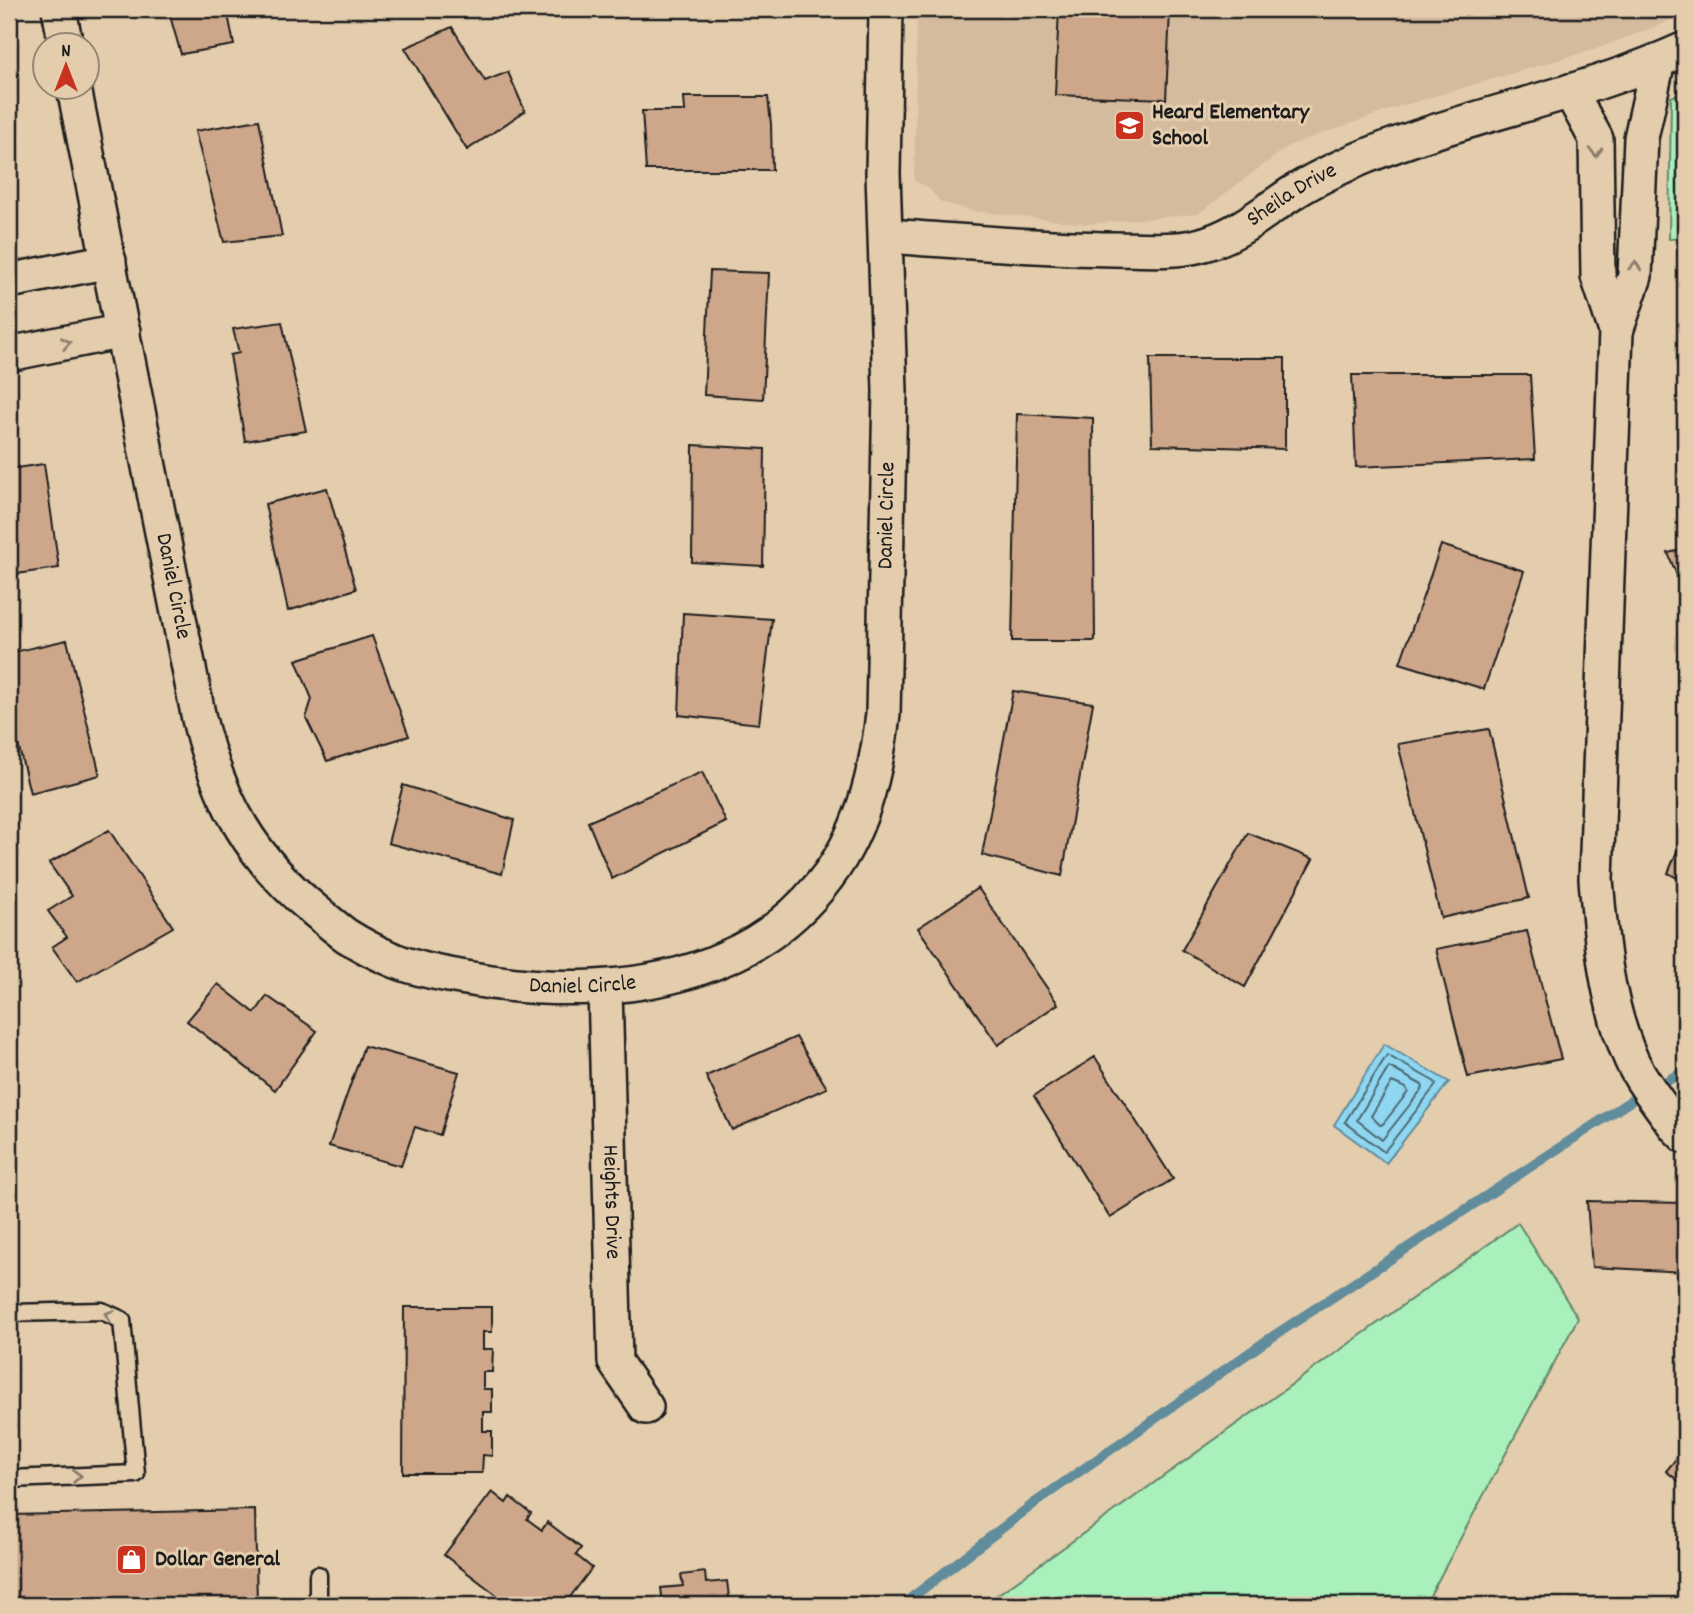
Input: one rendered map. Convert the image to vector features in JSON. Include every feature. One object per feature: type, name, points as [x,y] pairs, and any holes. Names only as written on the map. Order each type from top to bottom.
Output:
[{"type":"street","points":[[58,9],[63,32]]},
{"type":"street","name":"Daniel Circle","points":[[78,102],[176,611],[202,730],[216,777],[232,813],[258,854],[287,887],[335,926],[390,958],[431,971],[520,986],[605,988],[679,974],[724,959],[779,927],[822,884],[844,850],[859,821],[874,774],[883,714],[890,391],[883,173],[886,9]]},
{"type":"street","points":[[1672,55],[1641,138],[1635,275],[1616,331],[1596,879],[1602,950],[1615,1014],[1632,1061],[1680,1132]]},
{"type":"street","name":"Sheila Drive","points":[[886,236],[1064,248],[1163,250],[1197,246],[1230,235],[1332,170],[1434,131],[1641,69],[1672,55]]},
{"type":"street","points":[[1570,90],[1596,139],[1598,275],[1616,331]]},
{"type":"street","points":[[9,281],[109,261]]},
{"type":"street","points":[[9,354],[123,331]]},
{"type":"street","name":"Heights Drive","points":[[605,988],[615,1362],[646,1407]]},
{"type":"lane","points":[[9,1313],[102,1311],[122,1320],[136,1474],[9,1479]]},
{"type":"lane","points":[[318,1575],[318,1605]]},
{"type":"shaded area","name":"Heard Elementary School","points":[[917,9],[1685,9],[1669,21],[1602,47],[1398,107],[1290,145],[1198,214],[1087,224],[973,211],[941,202],[927,187],[914,181]]},
{"type":"green space","points":[[1685,92],[1685,238],[1669,239],[1671,97]]},
{"type":"green space","points":[[1518,1223],[1578,1318],[1425,1605],[983,1605]]},
{"type":"water","points":[[1384,1044],[1449,1082],[1386,1163],[1334,1125]]},
{"type":"building","points":[[168,9],[227,9],[234,45],[181,54]]},
{"type":"building","points":[[1059,9],[1170,9],[1166,99],[1055,95]]},
{"type":"building","points":[[452,27],[485,81],[508,72],[525,111],[467,150],[405,48]]},
{"type":"building","points":[[684,97],[768,97],[772,170],[646,170],[642,111],[685,111]]},
{"type":"building","points":[[259,120],[282,236],[224,242],[195,131]]},
{"type":"building","points":[[710,271],[769,273],[763,399],[704,395]]},
{"type":"building","points":[[282,322],[306,431],[245,441],[230,355],[239,353],[233,329]]},
{"type":"building","points":[[1150,358],[1285,358],[1285,449],[1152,445]]},
{"type":"building","points":[[1352,375],[1530,375],[1535,459],[1356,467]]},
{"type":"building","points":[[1017,414],[1093,418],[1095,641],[1012,641]]},
{"type":"building","points":[[693,445],[765,449],[763,566],[692,562]]},
{"type":"building","points":[[44,464],[59,568],[9,575],[9,469]]},
{"type":"building","points":[[327,488],[356,589],[288,611],[265,504]]},
{"type":"building","points":[[1441,545],[1524,571],[1484,689],[1400,663]]},
{"type":"building","points":[[1685,549],[1685,596],[1668,553]]},
{"type":"building","points":[[683,613],[772,619],[759,724],[679,715]]},
{"type":"building","points":[[372,636],[409,736],[327,761],[306,718],[312,699],[296,660]]},
{"type":"building","points":[[67,640],[100,775],[30,793],[9,707],[9,653]]},
{"type":"building","points":[[1013,691],[1093,703],[1062,876],[982,855]]},
{"type":"building","points":[[1489,729],[1529,898],[1441,918],[1398,744]]},
{"type":"building","points":[[702,772],[726,822],[612,879],[588,822]]},
{"type":"building","points":[[403,785],[514,820],[502,874],[388,843]]},
{"type":"building","points":[[109,830],[173,927],[77,982],[52,947],[67,937],[48,911],[72,896],[49,863]]},
{"type":"building","points":[[1685,832],[1685,882],[1668,873]]},
{"type":"building","points":[[1248,833],[1313,859],[1245,987],[1182,950]]},
{"type":"building","points":[[978,888],[1058,1004],[998,1045],[918,928]]},
{"type":"building","points":[[1527,931],[1561,1059],[1468,1077],[1436,949]]},
{"type":"building","points":[[218,984],[255,1013],[267,996],[317,1031],[275,1090],[187,1021]]},
{"type":"building","points":[[796,1037],[827,1088],[732,1130],[706,1076]]},
{"type":"building","points":[[364,1046],[459,1072],[440,1135],[415,1127],[401,1166],[329,1146]]},
{"type":"building","points":[[1095,1057],[1173,1179],[1110,1218],[1034,1096]]},
{"type":"building","points":[[1587,1201],[1685,1203],[1685,1272],[1592,1267]]},
{"type":"building","points":[[404,1307],[492,1307],[492,1332],[483,1332],[483,1349],[493,1349],[492,1372],[483,1372],[483,1389],[492,1389],[492,1412],[483,1412],[483,1431],[492,1431],[492,1456],[483,1455],[482,1473],[403,1473]]},
{"type":"building","points":[[1685,1448],[1685,1486],[1666,1471]]},
{"type":"building","points":[[492,1492],[506,1503],[510,1497],[531,1513],[527,1519],[542,1530],[547,1522],[581,1548],[576,1555],[592,1568],[564,1605],[510,1605],[444,1555]]},
{"type":"building","name":"Dollar General","points":[[255,1510],[257,1605],[9,1605],[9,1515]]},
{"type":"building","points":[[705,1572],[706,1583],[727,1581],[730,1605],[640,1605],[663,1603],[661,1588],[683,1586],[681,1575]]},
{"type":"waterway","points":[[902,1605],[1036,1502],[1266,1341],[1635,1098],[1685,1071]]},
{"type":"place","name":"Heard Elementary School","points":[[1129,126]]},
{"type":"place","name":"Dollar General","points":[[132,1560]]}]
